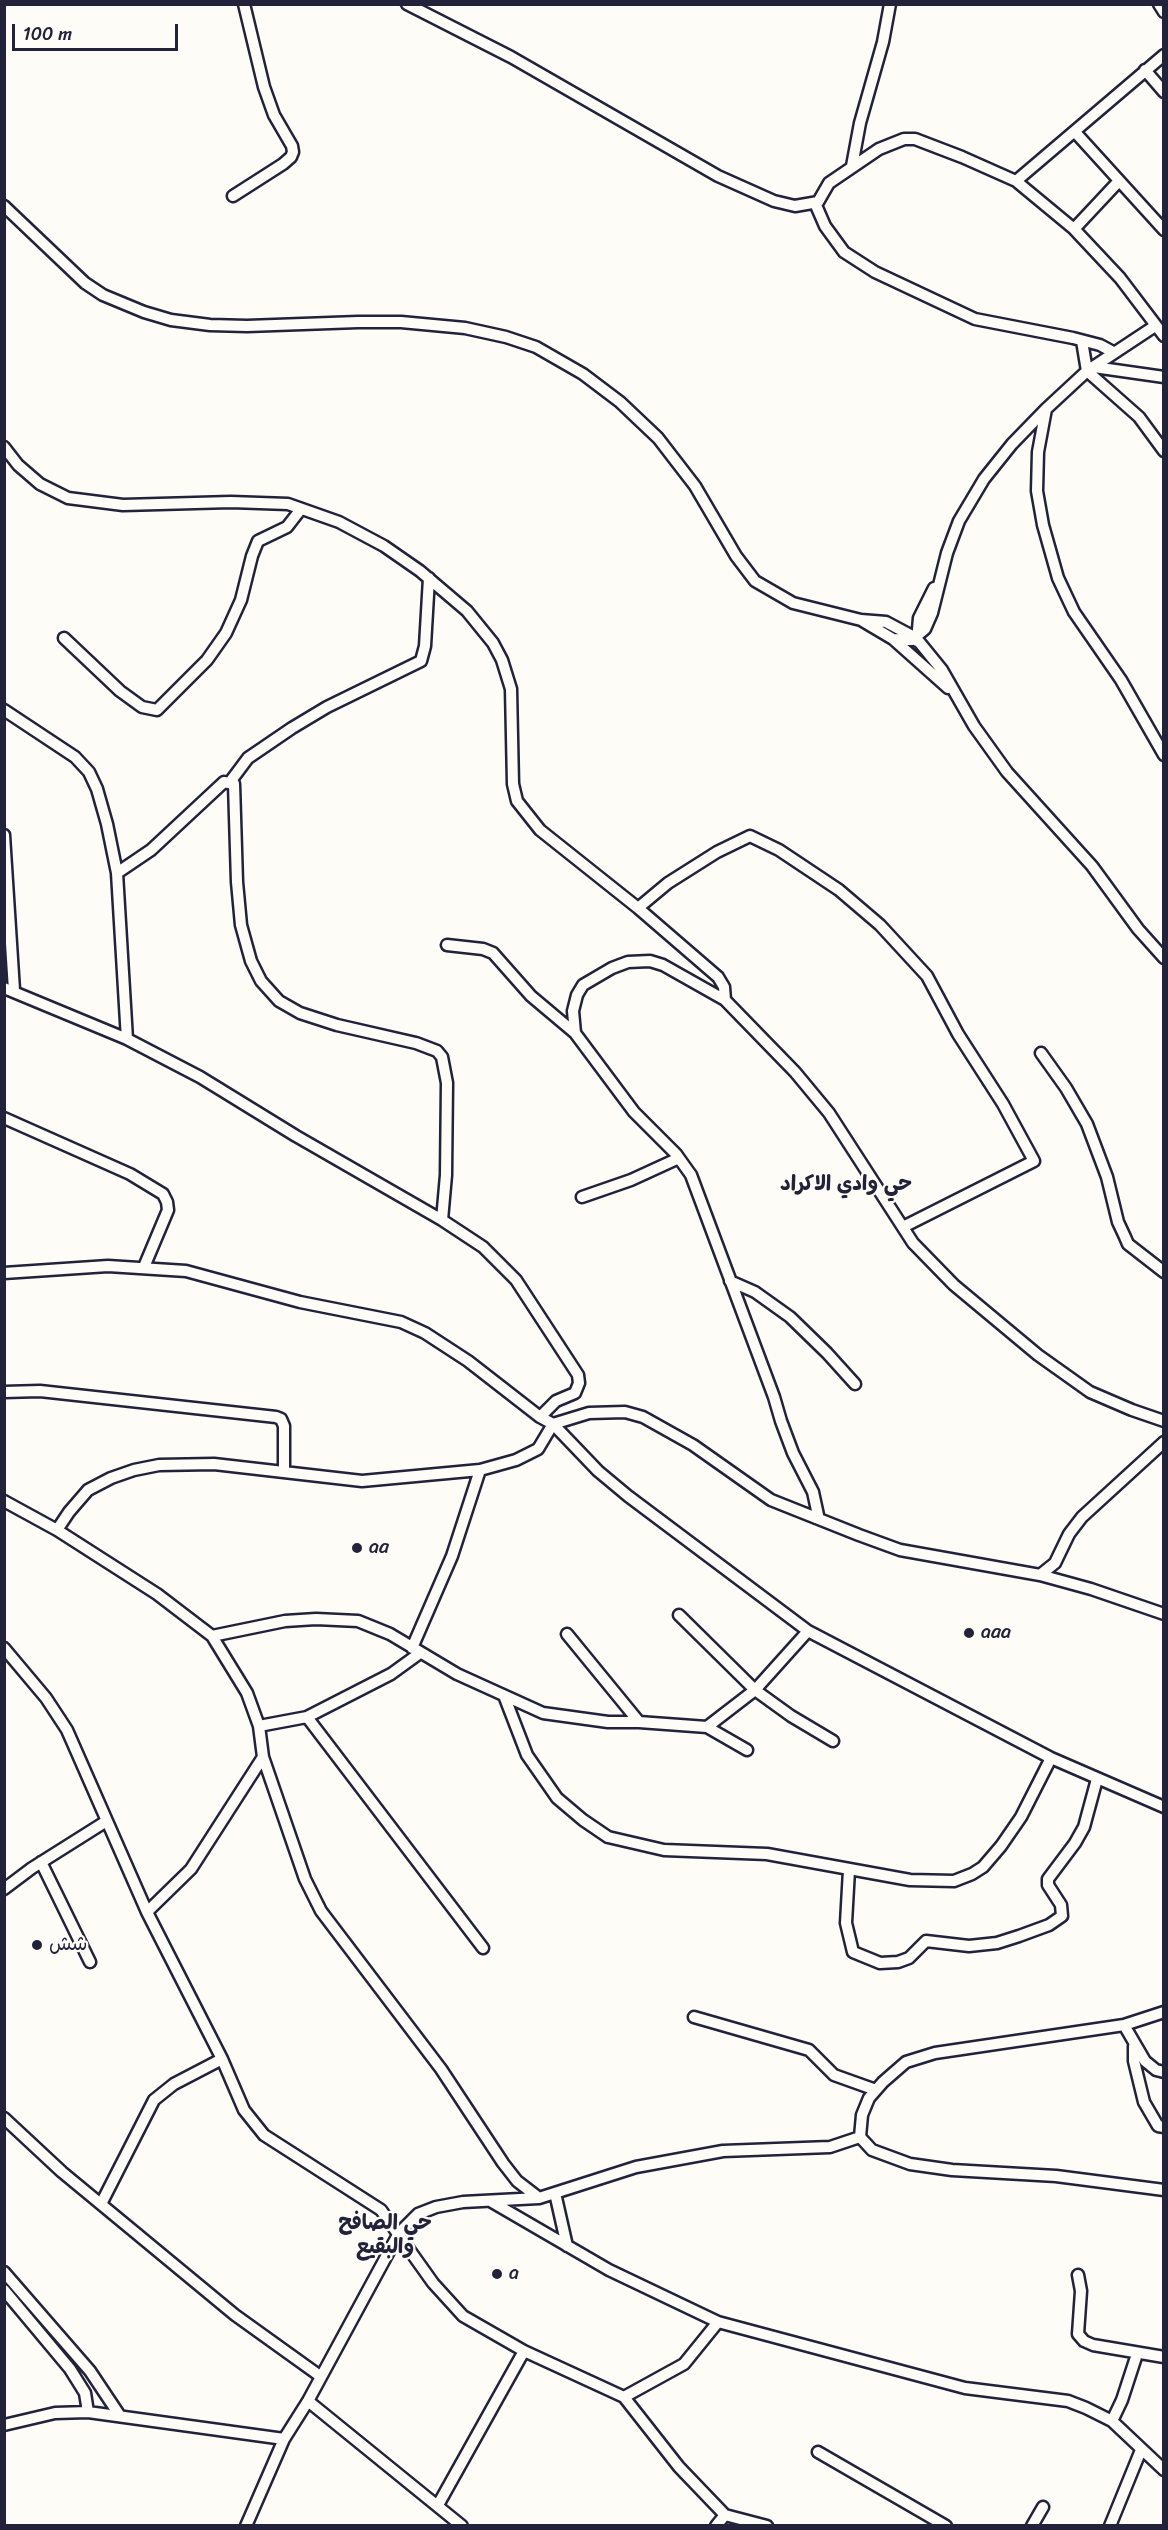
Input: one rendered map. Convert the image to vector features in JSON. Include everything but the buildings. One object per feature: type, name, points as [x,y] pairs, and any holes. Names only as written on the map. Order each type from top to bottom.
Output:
[{"type":"street","points":[[232,196],[283,164],[291,157],[292,152],[288,138],[274,115],[264,87],[244,4]]},
{"type":"street","points":[[407,4],[521,63],[718,176],[774,201],[795,206],[818,202],[829,183],[852,166],[880,148],[904,139],[915,139],[1016,181],[1074,229],[1142,304],[1164,336]]},
{"type":"street","points":[[852,166],[860,123],[883,42],[890,4]]},
{"type":"street","points":[[1159,4],[1164,12]]},
{"type":"street","points":[[1016,181],[1164,54]]},
{"type":"street","points":[[1145,70],[1164,92]]},
{"type":"street","points":[[1075,132],[1164,230]]},
{"type":"street","points":[[1074,229],[1118,182]]},
{"type":"street","points":[[815,203],[825,226],[844,252],[875,272],[975,319],[1100,345],[1113,352]]},
{"type":"street","points":[[4,206],[85,284],[123,304],[171,320],[192,324],[247,326],[358,322],[424,324],[465,328],[506,337],[545,351],[604,390],[658,438],[695,486],[736,556],[755,580],[793,603],[861,620],[886,622],[916,638],[942,670],[957,697],[1007,772],[1092,866],[1138,929],[1164,958]]},
{"type":"street","points":[[893,639],[916,638],[929,623],[953,536],[972,497],[1012,444],[1046,409],[1091,369],[1113,352],[1155,326]]},
{"type":"street","points":[[1082,341],[1091,369],[1139,417],[1164,451]]},
{"type":"street","points":[[1091,369],[1164,377]]},
{"type":"street","points":[[1046,409],[1038,452],[1037,491],[1043,525],[1058,578],[1074,612],[1121,680],[1164,755]]},
{"type":"street","points":[[4,447],[18,465],[40,484],[68,498],[123,505],[231,502],[288,504],[339,522],[384,546],[429,578],[478,623],[493,643],[508,673],[512,698],[513,784],[517,801],[540,830],[638,908],[718,977],[724,987],[726,1000]]},
{"type":"street","points":[[64,638],[120,691],[142,707],[156,710],[207,660],[226,633],[241,600],[258,541],[287,527],[301,509]]},
{"type":"street","points":[[230,782],[248,758],[292,728],[327,707],[421,661],[425,646],[429,578]]},
{"type":"street","points":[[861,620],[893,639],[921,661],[957,697]]},
{"type":"street","points":[[916,638],[921,661]]},
{"type":"street","points":[[4,710],[75,757],[88,772],[97,789],[104,810],[117,873],[127,1039]]},
{"type":"street","points":[[117,873],[168,836],[224,782],[234,784],[236,792],[235,841],[241,925],[251,961],[261,981],[279,1001],[300,1013],[337,1025],[416,1043],[437,1051],[442,1058],[447,1083],[446,1175],[442,1220]]},
{"type":"street","points":[[4,835],[9,989],[127,1039],[200,1077],[442,1220],[483,1247],[516,1280],[578,1376],[579,1383],[575,1393],[556,1401],[540,1417]]},
{"type":"street","points":[[638,908],[668,883],[717,852],[750,836],[779,850],[839,890],[880,925],[927,976],[958,1034],[1004,1104],[1034,1161],[903,1227]]},
{"type":"street","points":[[447,945],[483,949],[493,954],[531,996],[575,1033],[634,1112],[679,1158],[691,1175],[793,1453],[813,1492],[818,1515],[816,1518]]},
{"type":"street","points":[[575,1033],[573,1011],[577,995],[583,985],[612,968],[628,962],[650,961],[663,965],[726,1000],[795,1072],[829,1113],[903,1227],[924,1255],[954,1285],[1038,1355],[1090,1392],[1108,1401],[1164,1421]]},
{"type":"street","points":[[1041,1053],[1066,1088],[1087,1124],[1107,1178],[1118,1222],[1128,1244],[1164,1272]]},
{"type":"street","points":[[4,1118],[130,1174],[163,1194],[168,1210],[144,1267]]},
{"type":"street","points":[[582,1197],[631,1180],[679,1158]]},
{"type":"street","points":[[4,1273],[73,1267],[144,1267],[186,1271],[300,1302],[401,1322],[468,1361],[540,1417],[553,1424],[598,1471],[628,1496],[808,1630],[1051,1758],[1164,1807]]},
{"type":"street","points":[[730,1281],[755,1292],[790,1317],[828,1353],[855,1384]]},
{"type":"street","points":[[4,1392],[40,1391],[279,1418],[283,1423],[285,1434],[284,1471]]},
{"type":"street","points":[[57,1530],[88,1490],[111,1478],[134,1470],[159,1465],[202,1464],[362,1481],[480,1470],[516,1460],[538,1449],[553,1424],[602,1412],[625,1412],[643,1417],[699,1448],[771,1500],[900,1550],[1041,1575],[1164,1614]]},
{"type":"street","points":[[1041,1575],[1055,1563],[1069,1534],[1082,1517],[1164,1442]]},
{"type":"street","points":[[259,1726],[307,1717],[391,1674],[416,1651],[452,1556],[480,1470]]},
{"type":"street","points":[[4,1502],[57,1530],[157,1594],[212,1636],[247,1693],[259,1726],[263,1757],[305,1879],[321,1911],[441,2069],[510,2172],[517,2181],[539,2198]]},
{"type":"street","points":[[679,1615],[755,1690],[791,1716],[833,1741]]},
{"type":"street","points":[[212,1636],[285,1621],[316,1619],[358,1621],[381,1629],[416,1651],[505,1698],[543,1713],[608,1722],[707,1727],[747,1750]]},
{"type":"street","points":[[707,1727],[755,1690],[808,1630]]},
{"type":"street","points":[[567,1634],[639,1722]]},
{"type":"street","points":[[4,1648],[46,1698],[67,1731],[105,1822],[147,1912],[222,2059],[244,2110],[264,2135],[381,2210],[433,2283],[463,2316],[525,2350],[624,2397],[679,2467],[725,2515],[767,2526]]},
{"type":"street","points":[[505,1698],[526,1755],[557,1798],[608,1837],[664,1850],[767,1854],[910,1880],[954,1881],[983,1867],[1021,1817],[1051,1758]]},
{"type":"street","points":[[307,1717],[483,1948]]},
{"type":"street","points":[[147,1912],[191,1869],[263,1757]]},
{"type":"street","points":[[849,1870],[846,1923],[853,1952],[880,1963],[898,1962],[909,1958],[926,1941],[969,1946],[997,1943],[1049,1925],[1062,1916],[1061,1905],[1048,1885],[1048,1879],[1076,1843],[1084,1827],[1097,1779]]},
{"type":"street","points":[[4,1889],[41,1862],[105,1822]]},
{"type":"street","points":[[41,1862],[90,1962]]},
{"type":"street","points":[[1164,2012],[1124,2025],[935,2053],[906,2062],[869,2098],[862,2115],[860,2137],[872,2150],[910,2164],[952,2170],[1056,2176],[1164,2190]]},
{"type":"street","points":[[694,2017],[808,2050],[834,2075],[876,2090]]},
{"type":"street","points":[[1124,2025],[1134,2046],[1145,2061],[1156,2070],[1164,2072]]},
{"type":"street","points":[[1134,2046],[1134,2061],[1144,2102],[1158,2126],[1164,2127]]},
{"type":"street","points":[[101,2204],[153,2100],[174,2084],[222,2059]]},
{"type":"street","points":[[4,2118],[62,2172],[235,2315],[320,2376]]},
{"type":"street","points":[[246,2526],[284,2439],[308,2402],[399,2233],[418,2214],[436,2207],[463,2202],[539,2198],[636,2167],[723,2151],[830,2147],[860,2137]]},
{"type":"street","points":[[555,2193],[567,2246]]},
{"type":"street","points":[[492,2202],[609,2270],[718,2322],[965,2388],[1068,2401],[1112,2421],[1164,2470]]},
{"type":"street","points":[[4,2272],[90,2371],[120,2416]]},
{"type":"street","points":[[1078,2275],[1081,2291],[1078,2334],[1084,2341],[1137,2354],[1164,2357]]},
{"type":"street","points":[[4,2290],[70,2369],[85,2393],[88,2412]]},
{"type":"street","points":[[624,2397],[684,2364],[718,2322]]},
{"type":"street","points":[[438,2505],[525,2350]]},
{"type":"street","points":[[1112,2421],[1122,2400],[1137,2354]]},
{"type":"street","points":[[308,2402],[462,2526]]},
{"type":"street","points":[[4,2425],[56,2413],[88,2412],[284,2439]]},
{"type":"street","points":[[1110,2526],[1141,2450]]},
{"type":"street","points":[[818,2452],[946,2526]]},
{"type":"street","points":[[1032,2526],[1043,2507]]},
{"type":"street","points":[[716,2526],[725,2515]]},
{"type":"place","name":"aa","points":[[357,1548]]},
{"type":"place","name":"aaa","points":[[969,1633]]},
{"type":"place","name":"شش","points":[[37,1945]]},
{"type":"place","name":"a","points":[[497,2274]]},
{"type":"district","name":"حي وادي الاكراد","points":[[846,1185]]},
{"type":"district","name":"حي الصافح والبقيع","points":[[385,2236]]}]
